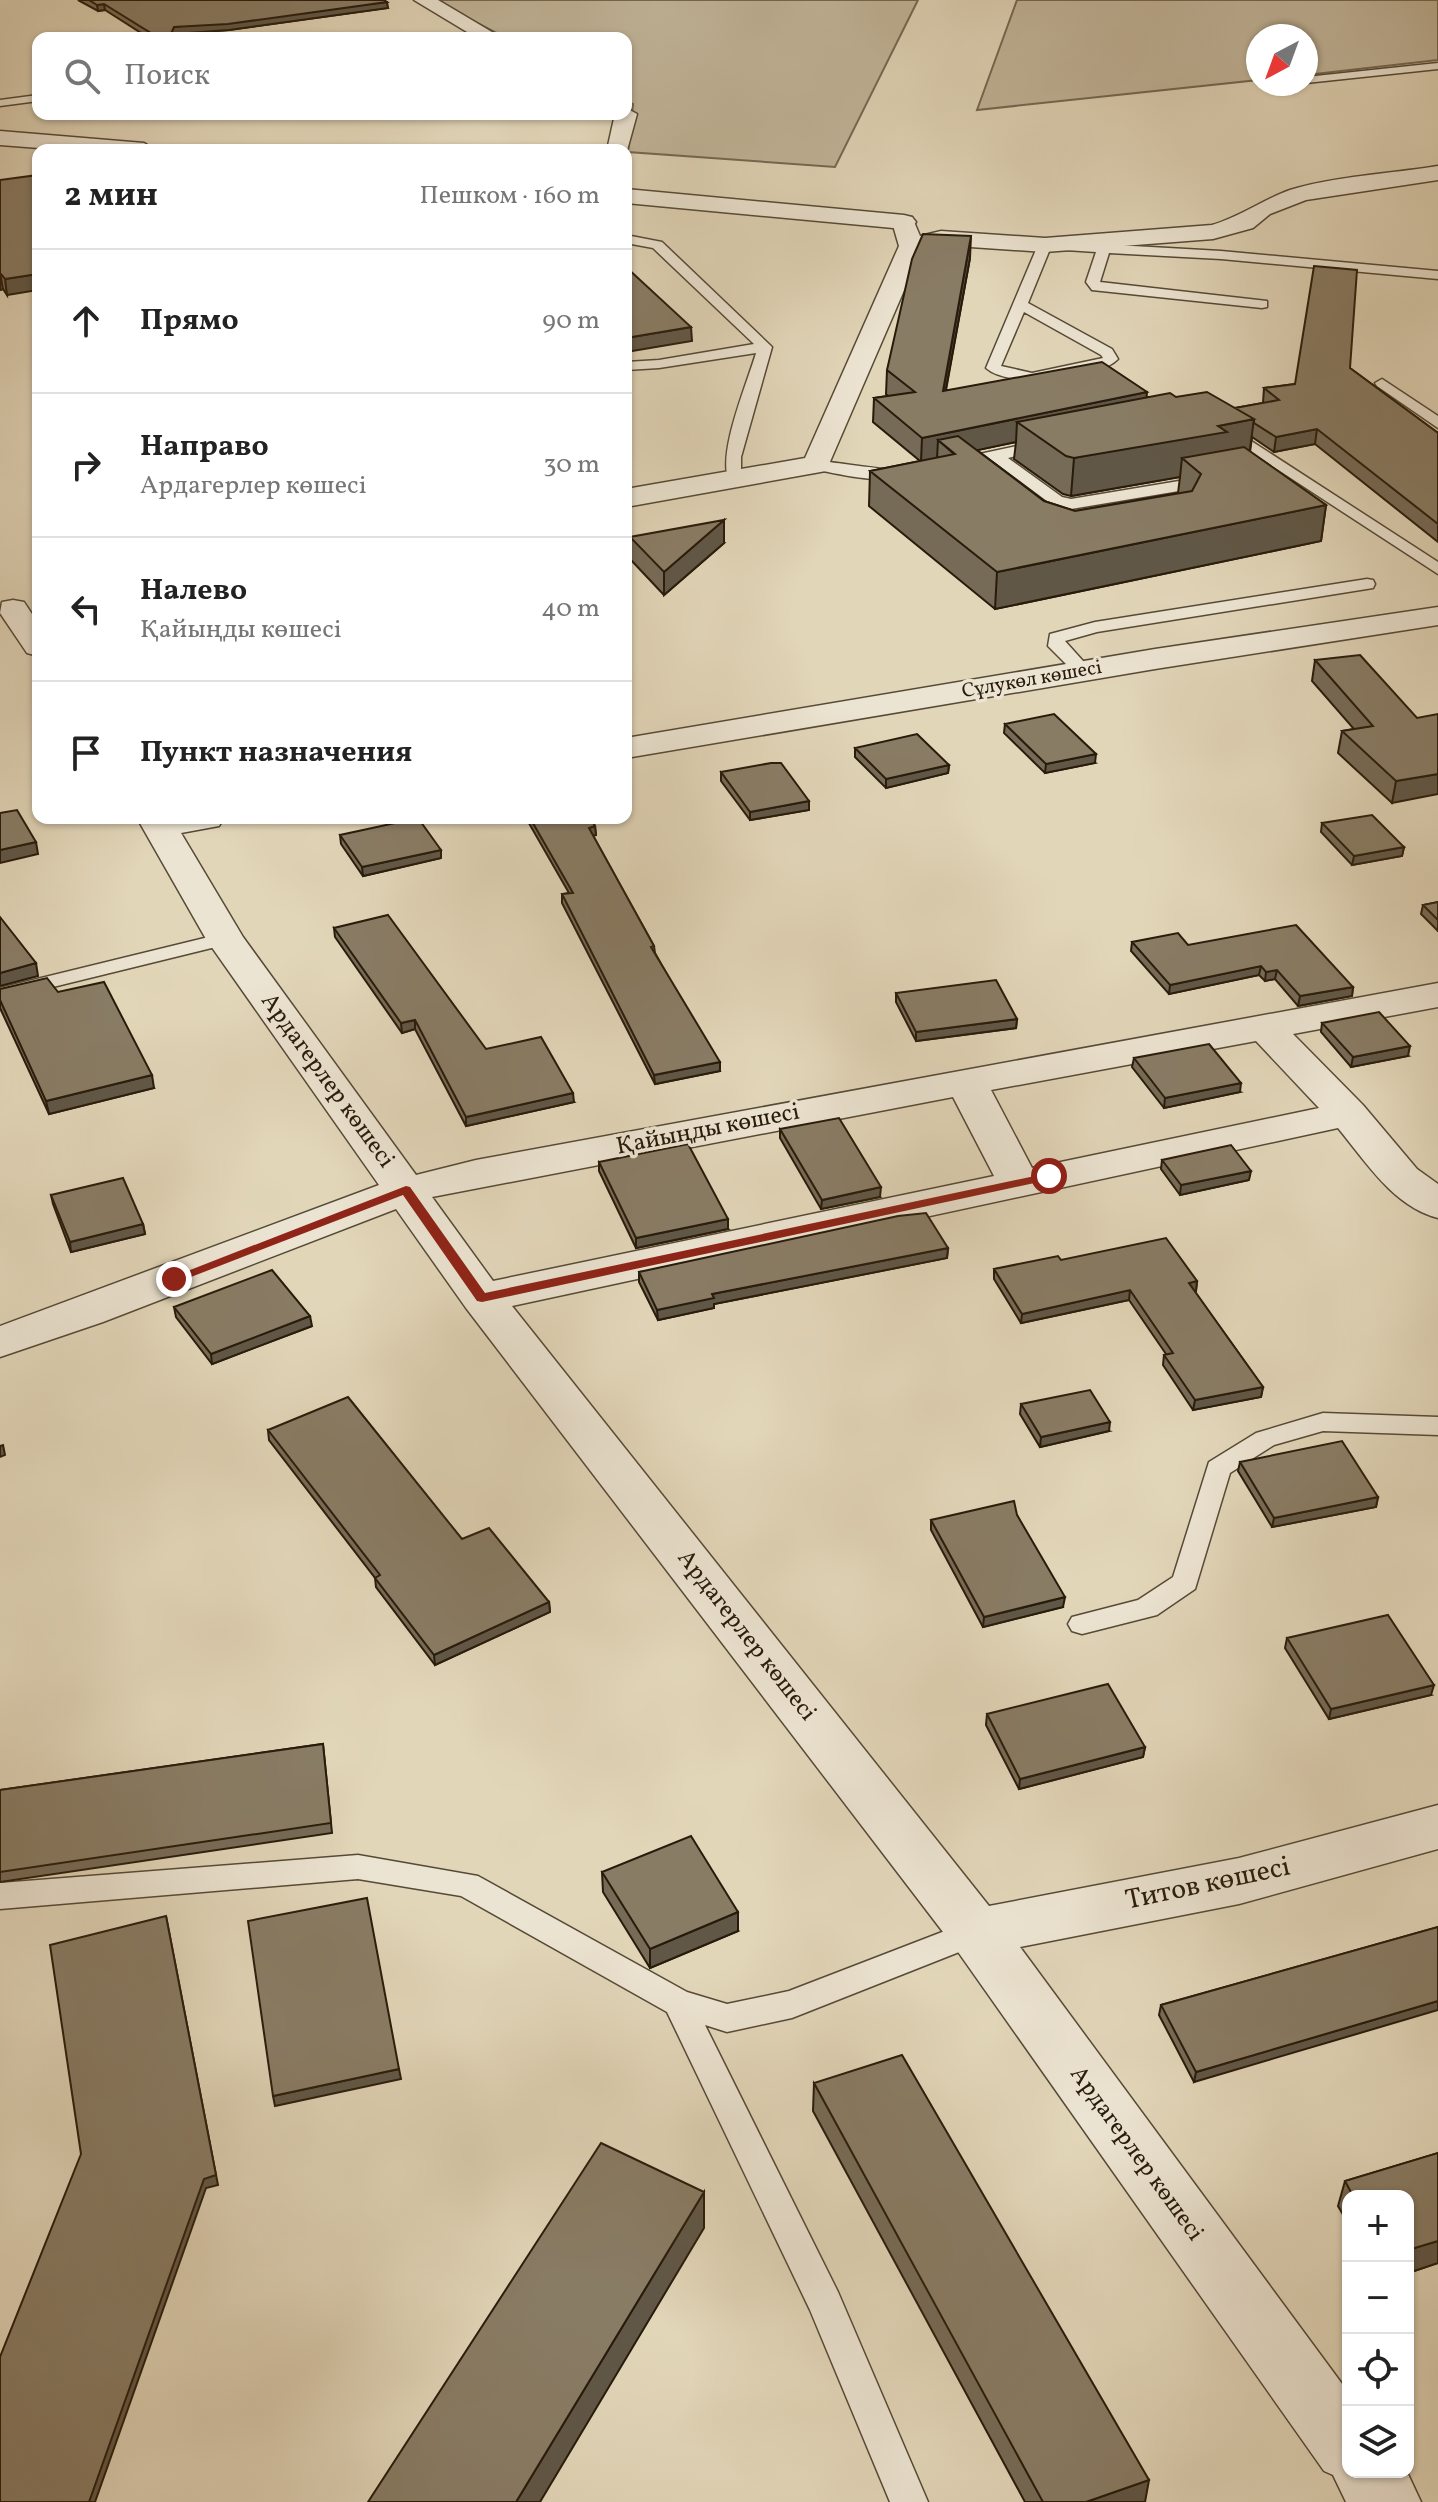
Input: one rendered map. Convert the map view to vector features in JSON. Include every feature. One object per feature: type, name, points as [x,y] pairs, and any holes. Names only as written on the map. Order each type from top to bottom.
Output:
[{"type":"street","points":[[424,0],[481,32]]},
{"type":"street","points":[[620,144],[626,120]]},
{"type":"street","points":[[0,138],[72,144]]},
{"type":"street","points":[[632,197],[941,238],[1045,245],[1213,232],[1245,223],[1262,209],[1301,194],[1438,173]]},
{"type":"street","points":[[632,497],[816,465],[908,234]]},
{"type":"street","points":[[17,609],[32,635]]},
{"type":"street","name":"Сұлукөл көшесі","points":[[632,747],[1083,671],[1438,616]]},
{"type":"street","name":"Ардагерлер көшесі","points":[[175,824],[225,939],[482,1298],[976,1932],[1342,2440]]},
{"type":"street","name":"Қайыңды көшесі","points":[[0,1342],[87,1312],[406,1190],[476,1173],[1438,995]]},
{"type":"street","points":[[1266,1028],[1348,1114],[1402,1178],[1438,1205]]},
{"type":"street","points":[[966,1082],[1019,1183]]},
{"type":"street","points":[[482,1298],[1348,1114]]},
{"type":"street","name":"Титов көшесі","points":[[976,1932],[1239,1881],[1438,1827]]},
{"type":"street","points":[[1370,2478],[1387,2502]]},
{"type":"lane","points":[[1318,79],[1438,66]]},
{"type":"lane","points":[[0,103],[32,99]]},
{"type":"lane","points":[[632,240],[657,245],[765,347]]},
{"type":"lane","points":[[1020,304],[1107,352],[1111,359],[1103,364],[1022,378],[1006,377],[993,368],[1020,304],[1045,245],[1221,255],[1438,275]]},
{"type":"lane","points":[[1104,249],[1093,282],[1097,287],[1262,304]]},
{"type":"lane","points":[[632,366],[765,347]]},
{"type":"lane","points":[[735,478],[733,457],[765,347]]},
{"type":"lane","points":[[1382,383],[1438,423]]},
{"type":"lane","points":[[1203,420],[1216,424],[1438,569]]},
{"type":"lane","points":[[816,465],[859,473],[897,475],[929,469],[968,468],[996,456],[1057,443]]},
{"type":"lane","points":[[996,456],[1057,501],[1071,504],[1220,479]]},
{"type":"lane","points":[[1251,473],[1282,467]]},
{"type":"lane","points":[[1159,490],[1177,504]]},
{"type":"lane","points":[[1083,671],[1057,646],[1056,638],[1095,627],[1367,584]]},
{"type":"lane","points":[[0,994],[225,939]]},
{"type":"lane","points":[[1082,1624],[1147,1608],[1185,1582],[1218,1468],[1265,1439],[1323,1422],[1438,1426]]},
{"type":"lane","points":[[0,1896],[358,1867],[467,1885],[678,2003],[727,2018],[792,2004],[976,1932]]},
{"type":"lane","points":[[678,2003],[825,2304],[909,2502]]},
{"type":"shaded area","points":[[433,0],[918,0],[835,167],[632,152],[632,144],[629,144],[633,104],[632,32],[494,32]]},
{"type":"shaded area","points":[[1017,0],[1438,0],[1438,60],[1318,74],[1318,24],[1246,24],[1246,81],[977,110]]},
{"type":"building","points":[[89,0],[387,2],[228,24],[174,27],[172,32],[149,32],[104,4],[97,5]]},
{"type":"building","points":[[32,176],[32,275],[5,279],[0,273],[0,180]]},
{"type":"building","points":[[923,234],[971,236],[943,391],[1102,362],[1147,392],[922,438],[874,398],[915,392],[887,370],[912,259]]},
{"type":"building","points":[[1314,266],[1357,270],[1350,368],[1438,433],[1438,524],[1317,429],[1276,437],[1235,408],[1279,400],[1264,388],[1295,384]]},
{"type":"building","points":[[632,273],[691,327],[632,337]]},
{"type":"building","points":[[1207,392],[1254,419],[1218,426],[1227,432],[1074,458],[1066,456],[1017,422],[1170,393],[1176,397]]},
{"type":"building","points":[[958,436],[1044,501],[1075,511],[1192,491],[1201,474],[1182,458],[1244,447],[1326,505],[997,572],[870,471],[955,454],[938,440]]},
{"type":"building","points":[[724,520],[664,572],[632,537]]},
{"type":"building","points":[[1360,655],[1417,718],[1438,714],[1438,774],[1396,781],[1342,731],[1373,726],[1315,660]]},
{"type":"building","points":[[1054,714],[1096,754],[1046,764],[1005,724]]},
{"type":"building","points":[[917,734],[949,765],[886,779],[855,748]]},
{"type":"building","points":[[781,763],[809,801],[750,812],[721,772]]},
{"type":"building","points":[[17,810],[36,842],[0,850],[0,813]]},
{"type":"building","points":[[1372,815],[1404,847],[1354,856],[1322,823]]},
{"type":"building","points":[[390,824],[422,824],[441,850],[362,867],[340,835]]},
{"type":"building","points":[[533,824],[594,824],[589,828],[654,946],[651,947],[720,1062],[654,1075],[562,894],[573,893]]},
{"type":"building","points":[[1438,902],[1438,920],[1423,905]]},
{"type":"building","points":[[388,915],[486,1049],[541,1037],[573,1093],[466,1117],[415,1020],[401,1023],[334,928]]},
{"type":"building","points":[[0,917],[36,963],[0,973]]},
{"type":"building","points":[[1296,925],[1353,987],[1300,996],[1277,970],[1266,972],[1261,966],[1170,985],[1132,942],[1178,933],[1188,945]]},
{"type":"building","points":[[47,978],[58,992],[104,982],[152,1075],[46,1101],[0,1000],[0,989]]},
{"type":"building","points":[[996,980],[1017,1019],[916,1032],[896,993]]},
{"type":"building","points":[[1379,1012],[1410,1046],[1353,1057],[1322,1023]]},
{"type":"building","points":[[1209,1044],[1241,1083],[1165,1098],[1134,1058]]},
{"type":"building","points":[[839,1118],[881,1187],[822,1200],[780,1129]]},
{"type":"building","points":[[688,1144],[728,1219],[636,1238],[599,1162]]},
{"type":"building","points":[[1231,1145],[1251,1171],[1181,1185],[1162,1160]]},
{"type":"building","points":[[123,1178],[143,1224],[70,1242],[51,1195]]},
{"type":"building","points":[[926,1213],[948,1248],[712,1294],[714,1298],[657,1310],[639,1272],[898,1216]]},
{"type":"building","points":[[1166,1238],[1197,1281],[1189,1283],[1263,1387],[1195,1400],[1164,1355],[1173,1353],[1130,1290],[1022,1314],[994,1269],[1058,1256],[1061,1260]]},
{"type":"building","points":[[272,1270],[310,1316],[211,1354],[174,1307]]},
{"type":"building","points":[[1090,1390],[1110,1422],[1041,1437],[1021,1404]]},
{"type":"building","points":[[348,1397],[462,1539],[489,1528],[549,1602],[434,1655],[375,1578],[380,1575],[268,1430]]},
{"type":"building","points":[[1342,1441],[1378,1497],[1274,1518],[1240,1462]]},
{"type":"building","points":[[1014,1501],[1017,1515],[1065,1597],[984,1617],[931,1520]]},
{"type":"building","points":[[1388,1615],[1434,1685],[1331,1709],[1287,1638]]},
{"type":"building","points":[[1108,1684],[1145,1747],[1020,1779],[987,1714]]},
{"type":"building","points":[[323,1744],[331,1823],[0,1872],[0,1790]]},
{"type":"building","points":[[691,1836],[738,1912],[650,1949],[602,1872]]},
{"type":"building","points":[[367,1898],[399,2069],[273,2096],[248,1921]]},
{"type":"building","points":[[166,1916],[216,2175],[204,2179],[89,2502],[0,2502],[0,2357],[81,2154],[50,1945]]},
{"type":"building","points":[[1438,1927],[1438,2001],[1196,2072],[1161,2005]]},
{"type":"building","points":[[902,2055],[1149,2480],[1086,2502],[1043,2502],[814,2083]]},
{"type":"building","points":[[601,2143],[704,2192],[516,2502],[368,2502]]},
{"type":"building","points":[[1438,2153],[1438,2241],[1414,2248],[1414,2190],[1350,2190],[1345,2181]]},
{"type":"route","points":[[174,1279],[406,1190],[482,1298],[1049,1176]]}]
